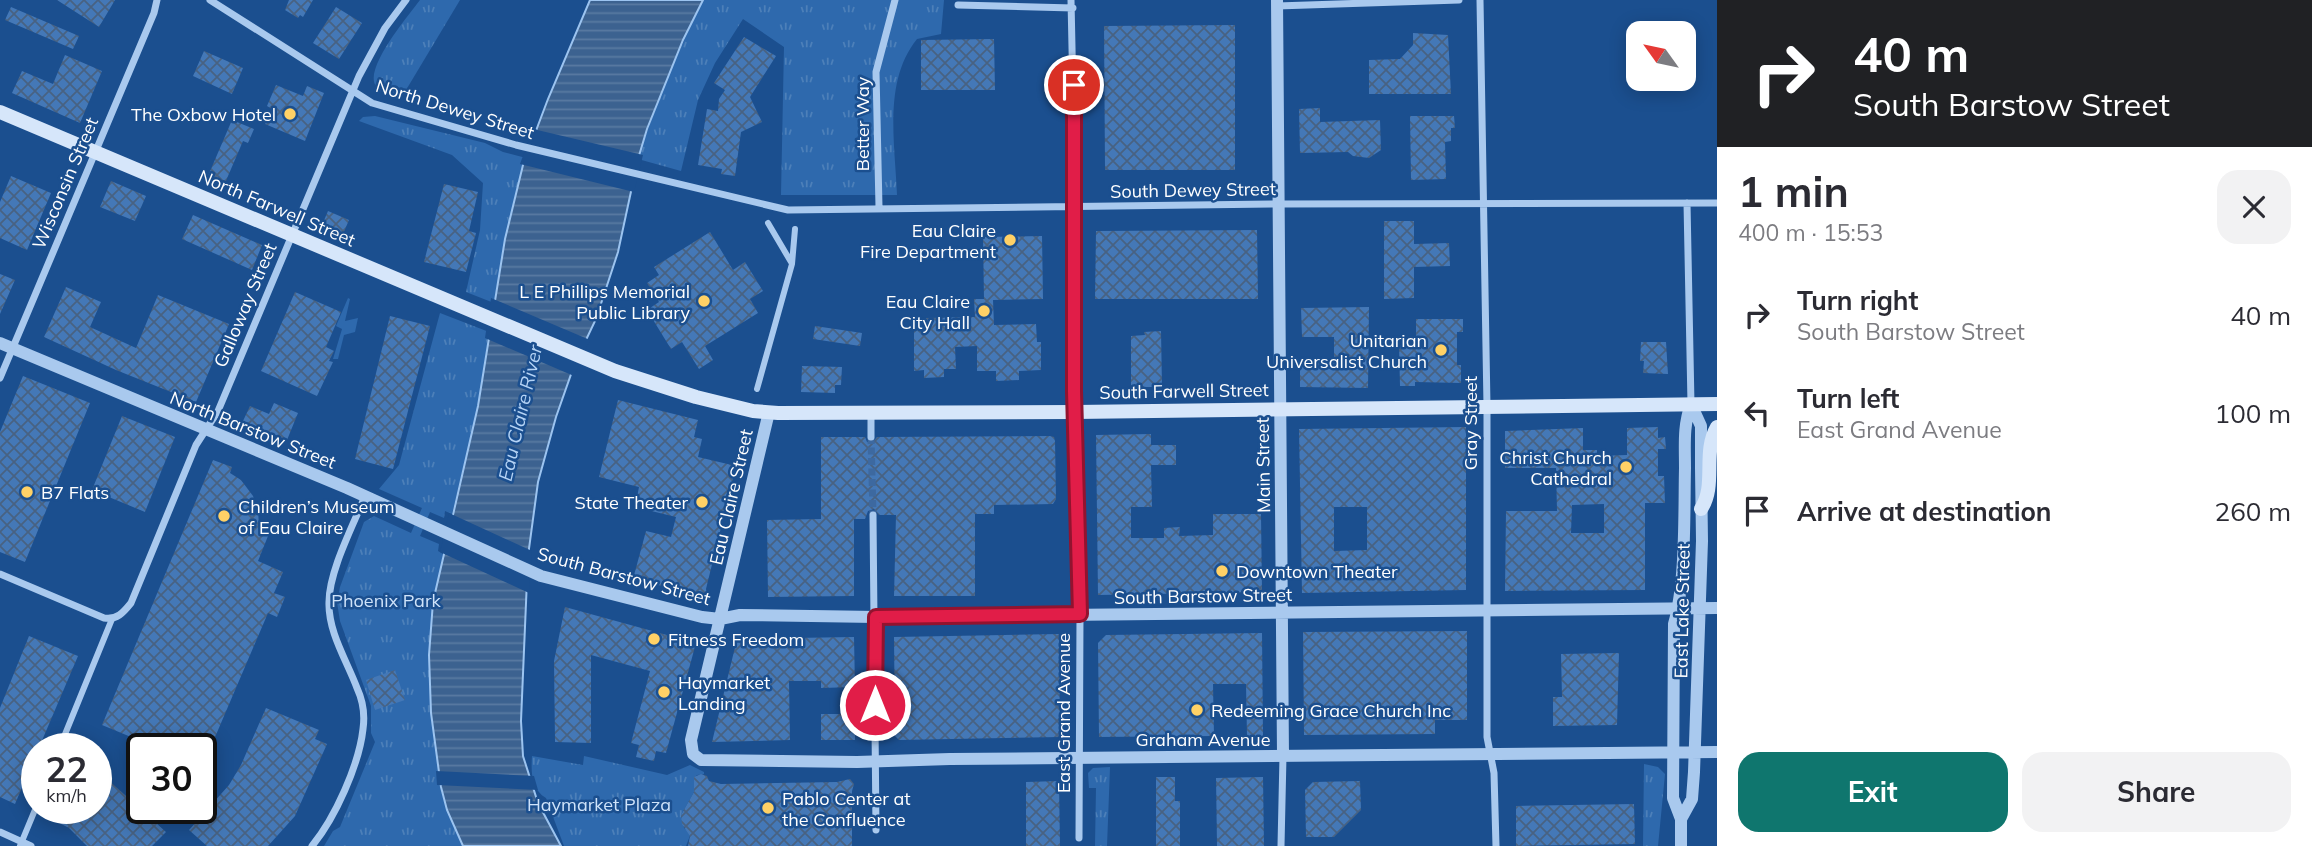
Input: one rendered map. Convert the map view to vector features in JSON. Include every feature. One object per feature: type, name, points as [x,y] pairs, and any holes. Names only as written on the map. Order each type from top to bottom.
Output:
[{"type":"main road","name":"North Farwell Street","points":[[0,112],[538,340]]},
{"type":"main road","name":"South Farwell Street","points":[[538,340],[594,363],[696,397],[753,411],[769,412],[871,414],[1717,404]]},
{"type":"main road","points":[[1701,509],[1707,502],[1712,486],[1712,443],[1717,427]]},
{"type":"street","name":"Wisconsin Street","points":[[0,378],[6,346],[96,152],[154,13],[156,0]]},
{"type":"street","name":"North Dewey Street","points":[[210,0],[372,103],[592,164]]},
{"type":"street","name":"Galloway Street","points":[[112,619],[124,612],[131,603],[196,445],[218,411],[352,91],[385,28],[406,0]]},
{"type":"street","name":"Better Way","points":[[879,207],[876,72],[895,0]]},
{"type":"street","points":[[1277,3],[1459,0]]},
{"type":"street","name":"Gray Street","points":[[1480,0],[1487,406],[1487,737],[1494,773],[1496,846]]},
{"type":"street","name":"Main Street","points":[[1277,3],[1283,755],[1281,846]]},
{"type":"street","points":[[958,5],[1072,4]]},
{"type":"street","name":"East Grand Avenue","points":[[1072,4],[1075,412],[1080,614],[1079,838]]},
{"type":"street","name":"South Dewey Street","points":[[592,164],[788,210],[879,207],[1717,203]]},
{"type":"street","name":"East Lake Street","points":[[1681,846],[1681,818],[1673,797],[1674,624],[1678,609],[1682,549],[1684,425],[1691,404],[1687,203]]},
{"type":"street","points":[[768,223],[792,264]]},
{"type":"street","points":[[757,389],[792,264],[795,229]]},
{"type":"street","name":"North Barstow Street","points":[[6,346],[365,496],[491,552]]},
{"type":"street","name":"East Lake Street","points":[[1681,818],[1692,799],[1701,509],[1700,426],[1691,404]]},
{"type":"street","name":"Eau Claire Street","points":[[693,754],[691,740],[769,412]]},
{"type":"street","points":[[871,414],[871,437]]},
{"type":"street","points":[[312,846],[345,787],[359,751],[364,727],[361,699],[332,625],[328,601],[335,572],[365,496]]},
{"type":"street","points":[[873,515],[876,830]]},
{"type":"street","name":"South Barstow Street","points":[[491,552],[541,576],[702,617],[720,619],[740,615],[876,617],[1717,608]]},
{"type":"street","points":[[0,574],[112,619],[66,733]]},
{"type":"street","name":"Graham Avenue","points":[[693,754],[708,762],[1717,752]]},
{"type":"street","points":[[21,844],[29,824]]},
{"type":"street","points":[[0,832],[21,844],[31,846]]},
{"type":"green space","points":[[420,0],[460,0],[400,100],[387,95],[376,86],[376,68],[389,42]]},
{"type":"green space","points":[[703,0],[944,0],[941,34],[917,39],[899,74],[893,134],[897,195],[781,195],[784,47],[743,19],[715,63],[698,100],[681,171],[638,159],[668,79]]},
{"type":"green space","points":[[375,116],[485,143],[503,152],[526,158],[505,239],[494,303],[466,292],[480,230],[483,183],[452,155],[359,121],[363,117]]},
{"type":"green space","points":[[348,298],[350,299],[345,321],[358,318],[355,332],[344,335],[338,359],[333,359],[342,329],[336,326]]},
{"type":"green space","name":"Phoenix Park","points":[[440,313],[489,332],[478,406],[452,514],[445,511],[444,518],[430,512],[420,536],[439,544],[438,551],[443,554],[432,631],[432,705],[441,790],[463,846],[324,846],[333,831],[340,827],[375,742],[371,733],[371,706],[340,621],[337,602],[340,587],[364,522],[374,516],[411,533],[422,508],[379,489],[399,465]]},
{"type":"green space","name":"Haymarket Plaza","points":[[532,756],[583,765],[584,756],[667,775],[690,765],[704,772],[694,778],[694,792],[681,815],[684,828],[691,833],[686,846],[564,846],[546,798],[535,785]]},
{"type":"green space","points":[[1644,764],[1658,767],[1665,774],[1658,846],[1643,846]]},
{"type":"green space","points":[[1110,767],[1107,846],[1095,846],[1096,788],[1089,788],[1088,773],[1093,768]]},
{"type":"water","name":"Eau Claire River","points":[[590,0],[703,0],[683,40],[647,129],[618,252],[596,319],[575,363],[556,417],[538,482],[528,556],[521,721],[523,756],[538,803],[561,846],[463,846],[447,810],[441,787],[431,713],[429,655],[433,602],[478,406],[505,239],[523,165]]},
{"type":"pier","points":[[533,129],[643,155],[634,192],[520,164]]},
{"type":"pier","points":[[491,298],[590,340],[574,376],[485,338]]},
{"type":"pier","points":[[449,513],[532,551],[529,593],[440,552]]},
{"type":"pier","points":[[436,771],[534,776],[538,790],[437,785]]},
{"type":"building","points":[[57,0],[115,0],[99,27]]},
{"type":"building","points":[[289,0],[313,0],[303,17],[300,15],[298,18],[285,10]]},
{"type":"building","points":[[11,7],[79,36],[73,49],[5,20]]},
{"type":"building","points":[[336,7],[362,23],[339,59],[313,43]]},
{"type":"building","points":[[1235,25],[1235,170],[1105,170],[1104,26]]},
{"type":"building","points":[[1413,33],[1448,35],[1451,94],[1369,94],[1369,60],[1400,59],[1413,45]]},
{"type":"building","points":[[744,37],[776,56],[750,97],[762,122],[741,132],[735,176],[721,174],[722,169],[698,165],[707,109],[718,111],[719,99],[725,90],[714,83]]},
{"type":"building","points":[[994,39],[995,90],[921,90],[921,40]]},
{"type":"building","points":[[204,51],[243,68],[232,94],[193,76]]},
{"type":"building","points":[[65,55],[102,71],[80,123],[12,93],[22,71],[53,84]]},
{"type":"building","points":[[276,85],[303,96],[307,86],[324,93],[305,141],[265,124],[272,109],[267,106]]},
{"type":"building","points":[[1320,108],[1320,122],[1380,120],[1381,150],[1369,158],[1353,156],[1348,152],[1300,153],[1299,109]]},
{"type":"building","points":[[1410,116],[1454,116],[1455,128],[1451,128],[1451,141],[1445,142],[1446,179],[1411,180]]},
{"type":"building","points":[[232,120],[254,129],[248,143],[243,141],[225,183],[208,176]]},
{"type":"building","points":[[11,176],[51,193],[27,250],[0,238],[0,202]]},
{"type":"building","points":[[111,181],[146,196],[135,221],[100,207]]},
{"type":"building","points":[[444,184],[478,192],[469,231],[476,233],[466,272],[424,262]]},
{"type":"building","points":[[328,211],[349,220],[343,234],[322,225]]},
{"type":"building","points":[[193,215],[262,245],[252,270],[182,239]]},
{"type":"building","points":[[1384,221],[1414,221],[1414,244],[1449,243],[1450,266],[1414,267],[1414,298],[1384,299]]},
{"type":"building","points":[[1257,230],[1258,299],[1095,299],[1096,231]]},
{"type":"building","name":"L E Phillips Memorial Public Library","points":[[710,232],[733,270],[745,262],[763,291],[750,299],[758,313],[705,346],[713,360],[699,369],[682,342],[671,349],[647,310],[659,302],[647,283],[659,275],[654,267]]},
{"type":"building","name":"Eau Claire City Hall","points":[[1042,236],[1043,299],[993,300],[994,325],[1036,324],[1037,342],[1041,342],[1041,370],[1019,371],[1019,380],[996,381],[996,371],[977,371],[977,346],[955,347],[956,369],[944,369],[944,377],[924,378],[924,370],[914,371],[914,330],[925,330],[925,318],[975,317],[974,299],[984,299],[983,237]]},
{"type":"building","points":[[0,274],[15,280],[0,314]]},
{"type":"building","points":[[66,287],[101,302],[90,327],[136,348],[158,295],[229,324],[196,402],[44,337]]},
{"type":"building","points":[[295,292],[341,312],[326,347],[334,351],[329,361],[333,362],[317,396],[261,371]]},
{"type":"building","points":[[1369,307],[1368,388],[1300,387],[1300,361],[1334,360],[1334,337],[1302,337],[1301,308]]},
{"type":"building","points":[[390,316],[430,326],[393,469],[355,459]]},
{"type":"building","name":"Unitarian Universalist Church","points":[[1416,319],[1463,319],[1463,332],[1457,332],[1457,365],[1461,365],[1461,383],[1415,382],[1415,386],[1400,386],[1399,345],[1416,345]]},
{"type":"building","points":[[815,326],[862,333],[860,346],[813,339]]},
{"type":"building","points":[[1161,331],[1162,387],[1131,387],[1131,336]]},
{"type":"building","points":[[1641,342],[1666,342],[1668,374],[1643,373],[1644,361],[1640,361]]},
{"type":"building","points":[[802,366],[842,367],[841,385],[835,385],[835,393],[801,392]]},
{"type":"building","name":"B7 Flats","points":[[23,376],[90,403],[25,562],[0,552],[0,432]]},
{"type":"building","points":[[618,400],[698,420],[694,437],[702,439],[698,457],[736,466],[704,601],[695,594],[633,579],[646,531],[671,537],[676,517],[635,507],[639,487],[599,477]]},
{"type":"building","points":[[274,403],[298,413],[287,440],[243,421],[250,406],[269,414]]},
{"type":"building","points":[[122,416],[175,437],[145,512],[92,490]]},
{"type":"building","points":[[1466,427],[1466,590],[1302,593],[1299,429]],"holes":[[[1334,507],[1367,507],[1367,550],[1334,551]]]},
{"type":"building","points":[[1658,427],[1658,438],[1665,437],[1666,449],[1658,449],[1658,476],[1664,476],[1665,503],[1645,503],[1645,590],[1505,591],[1506,511],[1557,511],[1556,468],[1505,468],[1505,431],[1583,428],[1583,450],[1597,450],[1597,456],[1627,455],[1627,428]],"holes":[[[1604,504],[1604,533],[1571,533],[1572,505]]]},
{"type":"building","points":[[1151,434],[1151,445],[1176,445],[1176,465],[1151,465],[1152,507],[1131,507],[1131,538],[1164,538],[1164,528],[1180,527],[1179,536],[1213,535],[1213,514],[1261,514],[1262,592],[1098,595],[1096,435]]},
{"type":"building","points":[[821,437],[865,437],[867,442],[872,443],[877,437],[1054,437],[1055,441],[1056,499],[1053,504],[994,505],[994,514],[975,514],[975,596],[894,596],[896,515],[879,515],[874,509],[868,511],[865,519],[854,519],[854,596],[768,597],[767,520],[821,519]]},
{"type":"building","points":[[213,460],[232,467],[230,473],[241,480],[253,496],[258,510],[259,527],[270,531],[258,561],[283,572],[274,593],[285,597],[277,617],[268,613],[217,733],[126,735],[102,725]]},
{"type":"building","name":"Haymarket Landing","points":[[565,607],[696,643],[666,753],[656,751],[654,761],[636,757],[639,745],[631,743],[650,671],[591,655],[591,743],[555,742],[554,661]]},
{"type":"building","points":[[1467,631],[1467,720],[1435,720],[1435,734],[1304,735],[1303,632]]},
{"type":"building","points":[[1262,633],[1263,736],[1247,736],[1246,684],[1213,684],[1214,736],[1099,737],[1098,643],[1106,635]]},
{"type":"building","points":[[1059,634],[1060,737],[899,740],[895,736],[894,637]]},
{"type":"building","points":[[29,636],[78,656],[45,733],[21,733],[21,790],[15,804],[0,797],[0,708]]},
{"type":"building","points":[[854,637],[855,687],[821,688],[821,681],[789,681],[790,740],[712,742],[737,639]]},
{"type":"building","points":[[1619,653],[1617,725],[1553,726],[1553,697],[1562,697],[1561,654]]},
{"type":"building","points":[[395,670],[405,700],[375,710],[366,680]]},
{"type":"building","points":[[266,708],[319,730],[315,739],[327,744],[295,816],[268,846],[207,846],[189,830],[194,824],[217,824],[217,798],[241,765]]},
{"type":"building","points":[[821,714],[855,714],[855,740],[821,740]]},
{"type":"building","name":"Pablo Center at the Confluence","points":[[701,774],[707,776],[709,781],[721,784],[837,782],[850,779],[854,784],[852,846],[688,846],[690,836],[682,824],[681,815],[694,792],[694,777]]},
{"type":"building","points":[[1156,777],[1175,777],[1175,801],[1180,801],[1180,846],[1156,846]]},
{"type":"building","points":[[1263,777],[1264,846],[1217,846],[1216,778]]},
{"type":"building","points":[[1059,781],[1060,846],[1026,846],[1026,782]]},
{"type":"building","points":[[1360,781],[1361,810],[1334,837],[1306,837],[1305,790],[1313,782]]},
{"type":"building","points":[[112,783],[126,796],[126,824],[157,824],[166,832],[152,846],[87,846],[61,824],[112,824]]},
{"type":"building","points":[[1634,804],[1635,844],[1516,846],[1516,806]]},
{"type":"tunnel","points":[[871,437],[873,515]]},
{"type":"place","name":"The Oxbow Hotel","points":[[290,114]]},
{"type":"place","name":"Eau Claire Fire Department","points":[[1010,240]]},
{"type":"place","name":"L E Phillips Memorial Public Library","points":[[704,301]]},
{"type":"place","name":"Eau Claire City Hall","points":[[984,311]]},
{"type":"place","name":"Unitarian Universalist Church","points":[[1441,350]]},
{"type":"place","name":"Christ Church Cathedral","points":[[1626,467]]},
{"type":"place","name":"B7 Flats","points":[[27,492]]},
{"type":"place","name":"State Theater","points":[[702,502]]},
{"type":"place","name":"Children’s Museum of Eau Claire","points":[[224,516]]},
{"type":"place","name":"Downtown Theater","points":[[1222,571]]},
{"type":"place","name":"Fitness Freedom","points":[[654,639]]},
{"type":"place","name":"Haymarket Landing","points":[[664,692]]},
{"type":"place","name":"Redeeming Grace Church Inc","points":[[1197,710]]},
{"type":"place","name":"Pablo Center at the Confluence","points":[[768,808]]},
{"type":"route","points":[[875,705],[876,617],[1080,614],[1074,391],[1074,85]]}]
